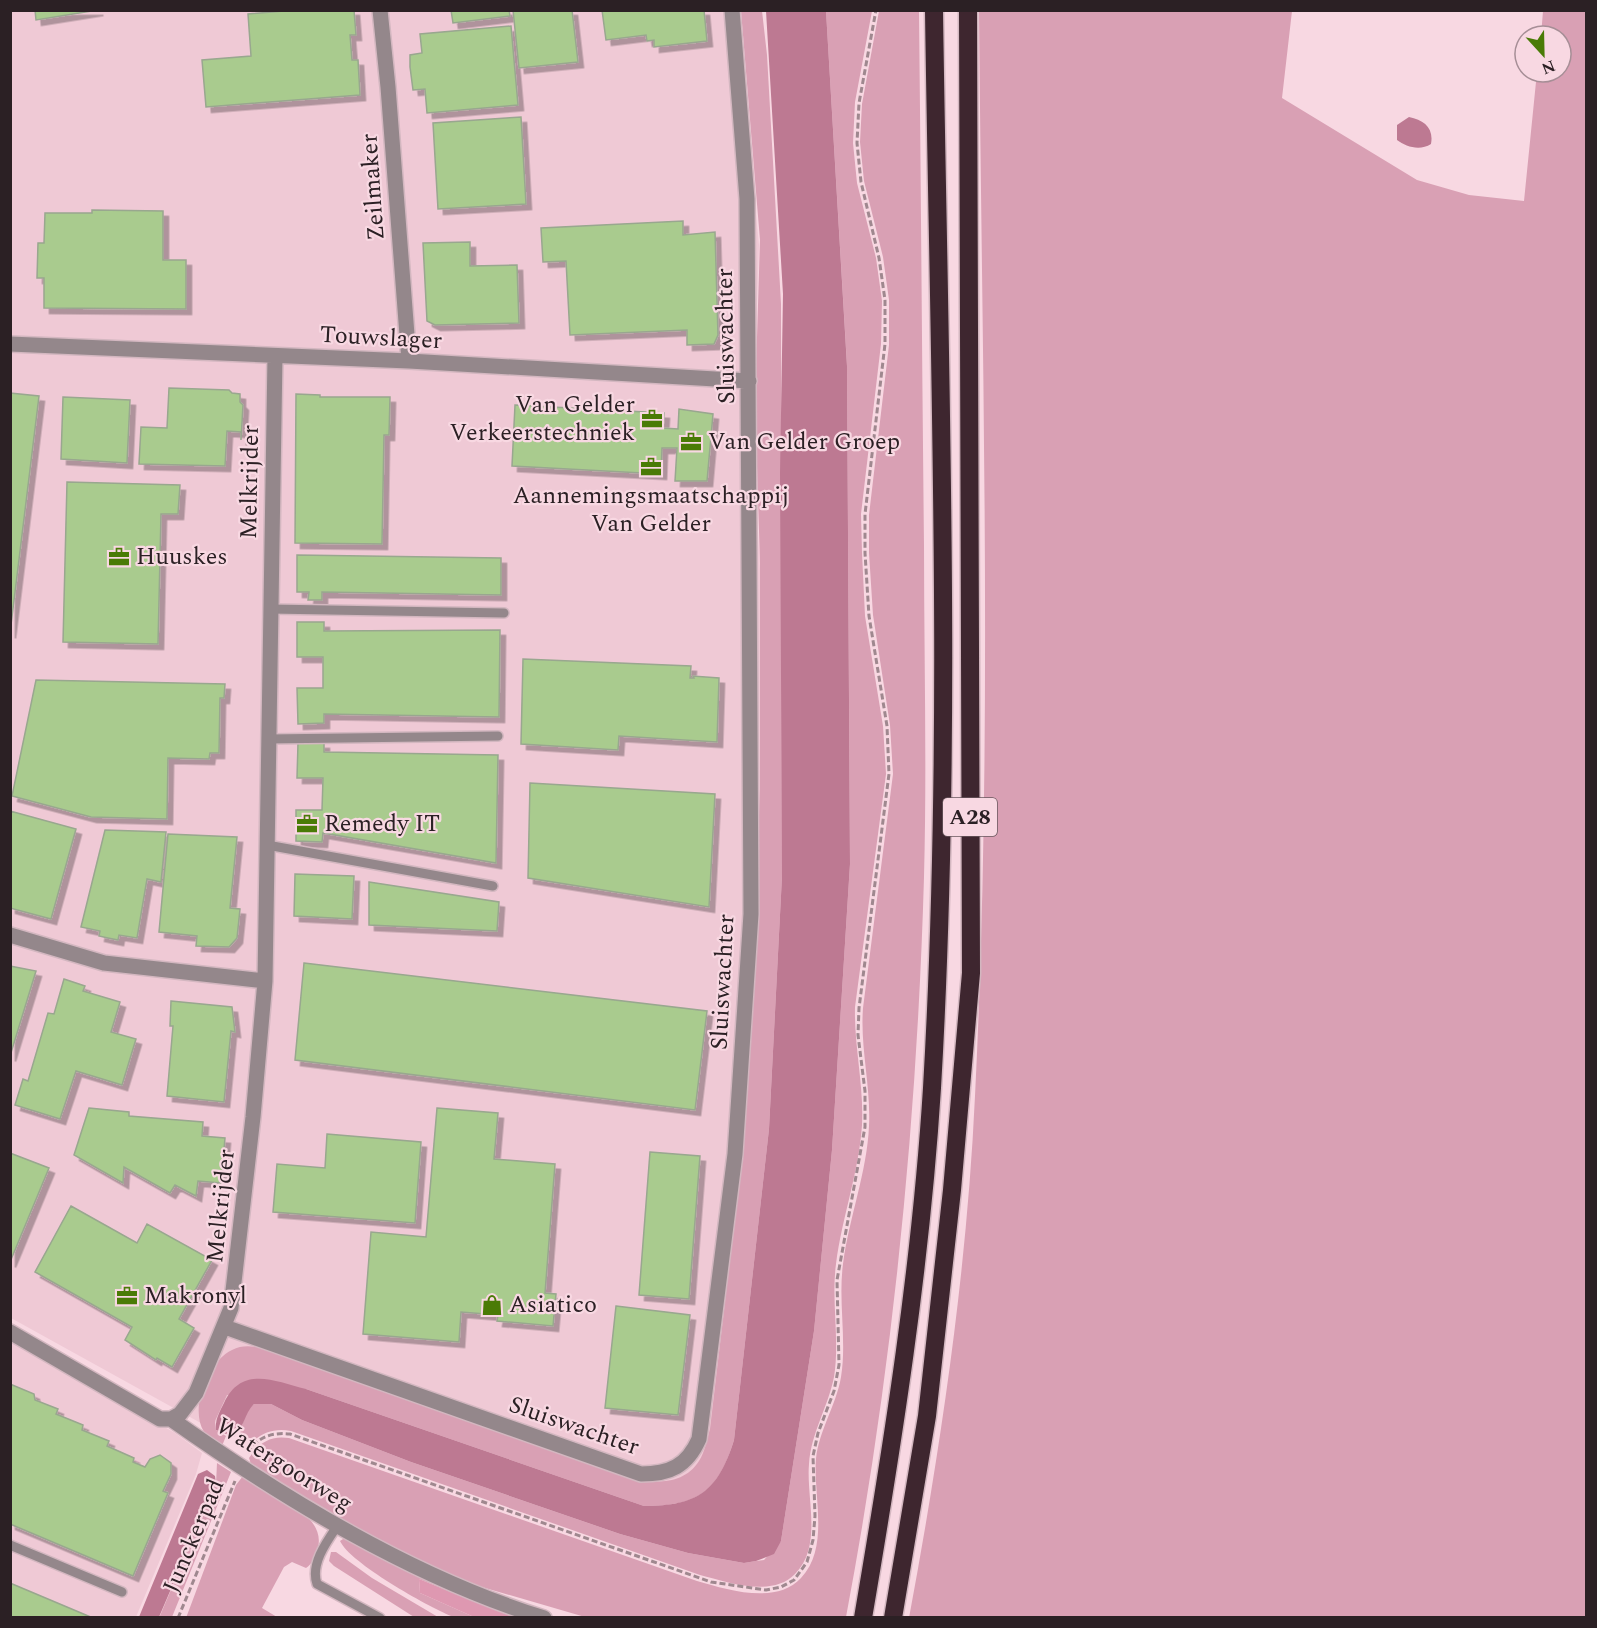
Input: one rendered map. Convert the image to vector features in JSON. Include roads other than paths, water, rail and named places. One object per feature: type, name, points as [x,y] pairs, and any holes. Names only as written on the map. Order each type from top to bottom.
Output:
[{"type":"highway","name":"A28","points":[[863,1617],[910,1308],[932,1092],[938,970],[943,749],[934,10]]},
{"type":"highway","name":"A28","points":[[892,1617],[927,1416],[952,1190],[971,973],[968,10]]},
{"type":"street","name":"Zeilmaker","points":[[380,10],[409,361]]},
{"type":"street","name":"Sluiswachter","points":[[225,1327],[641,1474],[658,1474],[680,1467],[693,1452],[699,1439],[735,1154],[751,914],[747,199],[732,10]]},
{"type":"street","name":"Touwslager","points":[[10,344],[409,361],[749,381]]},
{"type":"street","name":"Melkrijder","points":[[171,1419],[180,1414],[196,1393],[225,1327],[236,1280],[242,1227],[265,981],[275,356]]},
{"type":"street","points":[[10,935],[104,963],[265,981]]},
{"type":"street","name":"Watergoorweg","points":[[10,1332],[160,1419],[171,1419],[241,1467],[338,1525],[444,1578],[544,1617]]},
{"type":"lane","points":[[270,609],[504,614]]},
{"type":"lane","points":[[268,739],[498,736]]},
{"type":"lane","points":[[267,845],[493,886]]},
{"type":"lane","points":[[338,1525],[317,1564],[315,1576],[317,1584],[380,1617]]},
{"type":"lane","points":[[10,1545],[122,1592]]},
{"type":"place","name":"Van Gelder Verkeerstechniek","points":[[652,419]]},
{"type":"place","name":"Van Gelder Groep","points":[[691,442]]},
{"type":"place","name":"Aannemingsmaatschappij Van Gelder","points":[[651,467]]},
{"type":"place","name":"Huuskes","points":[[119,557]]},
{"type":"place","name":"Remedy IT","points":[[307,824]]},
{"type":"place","name":"Makronyl","points":[[127,1296]]},
{"type":"place","name":"Asiatico","points":[[492,1305]]}]
